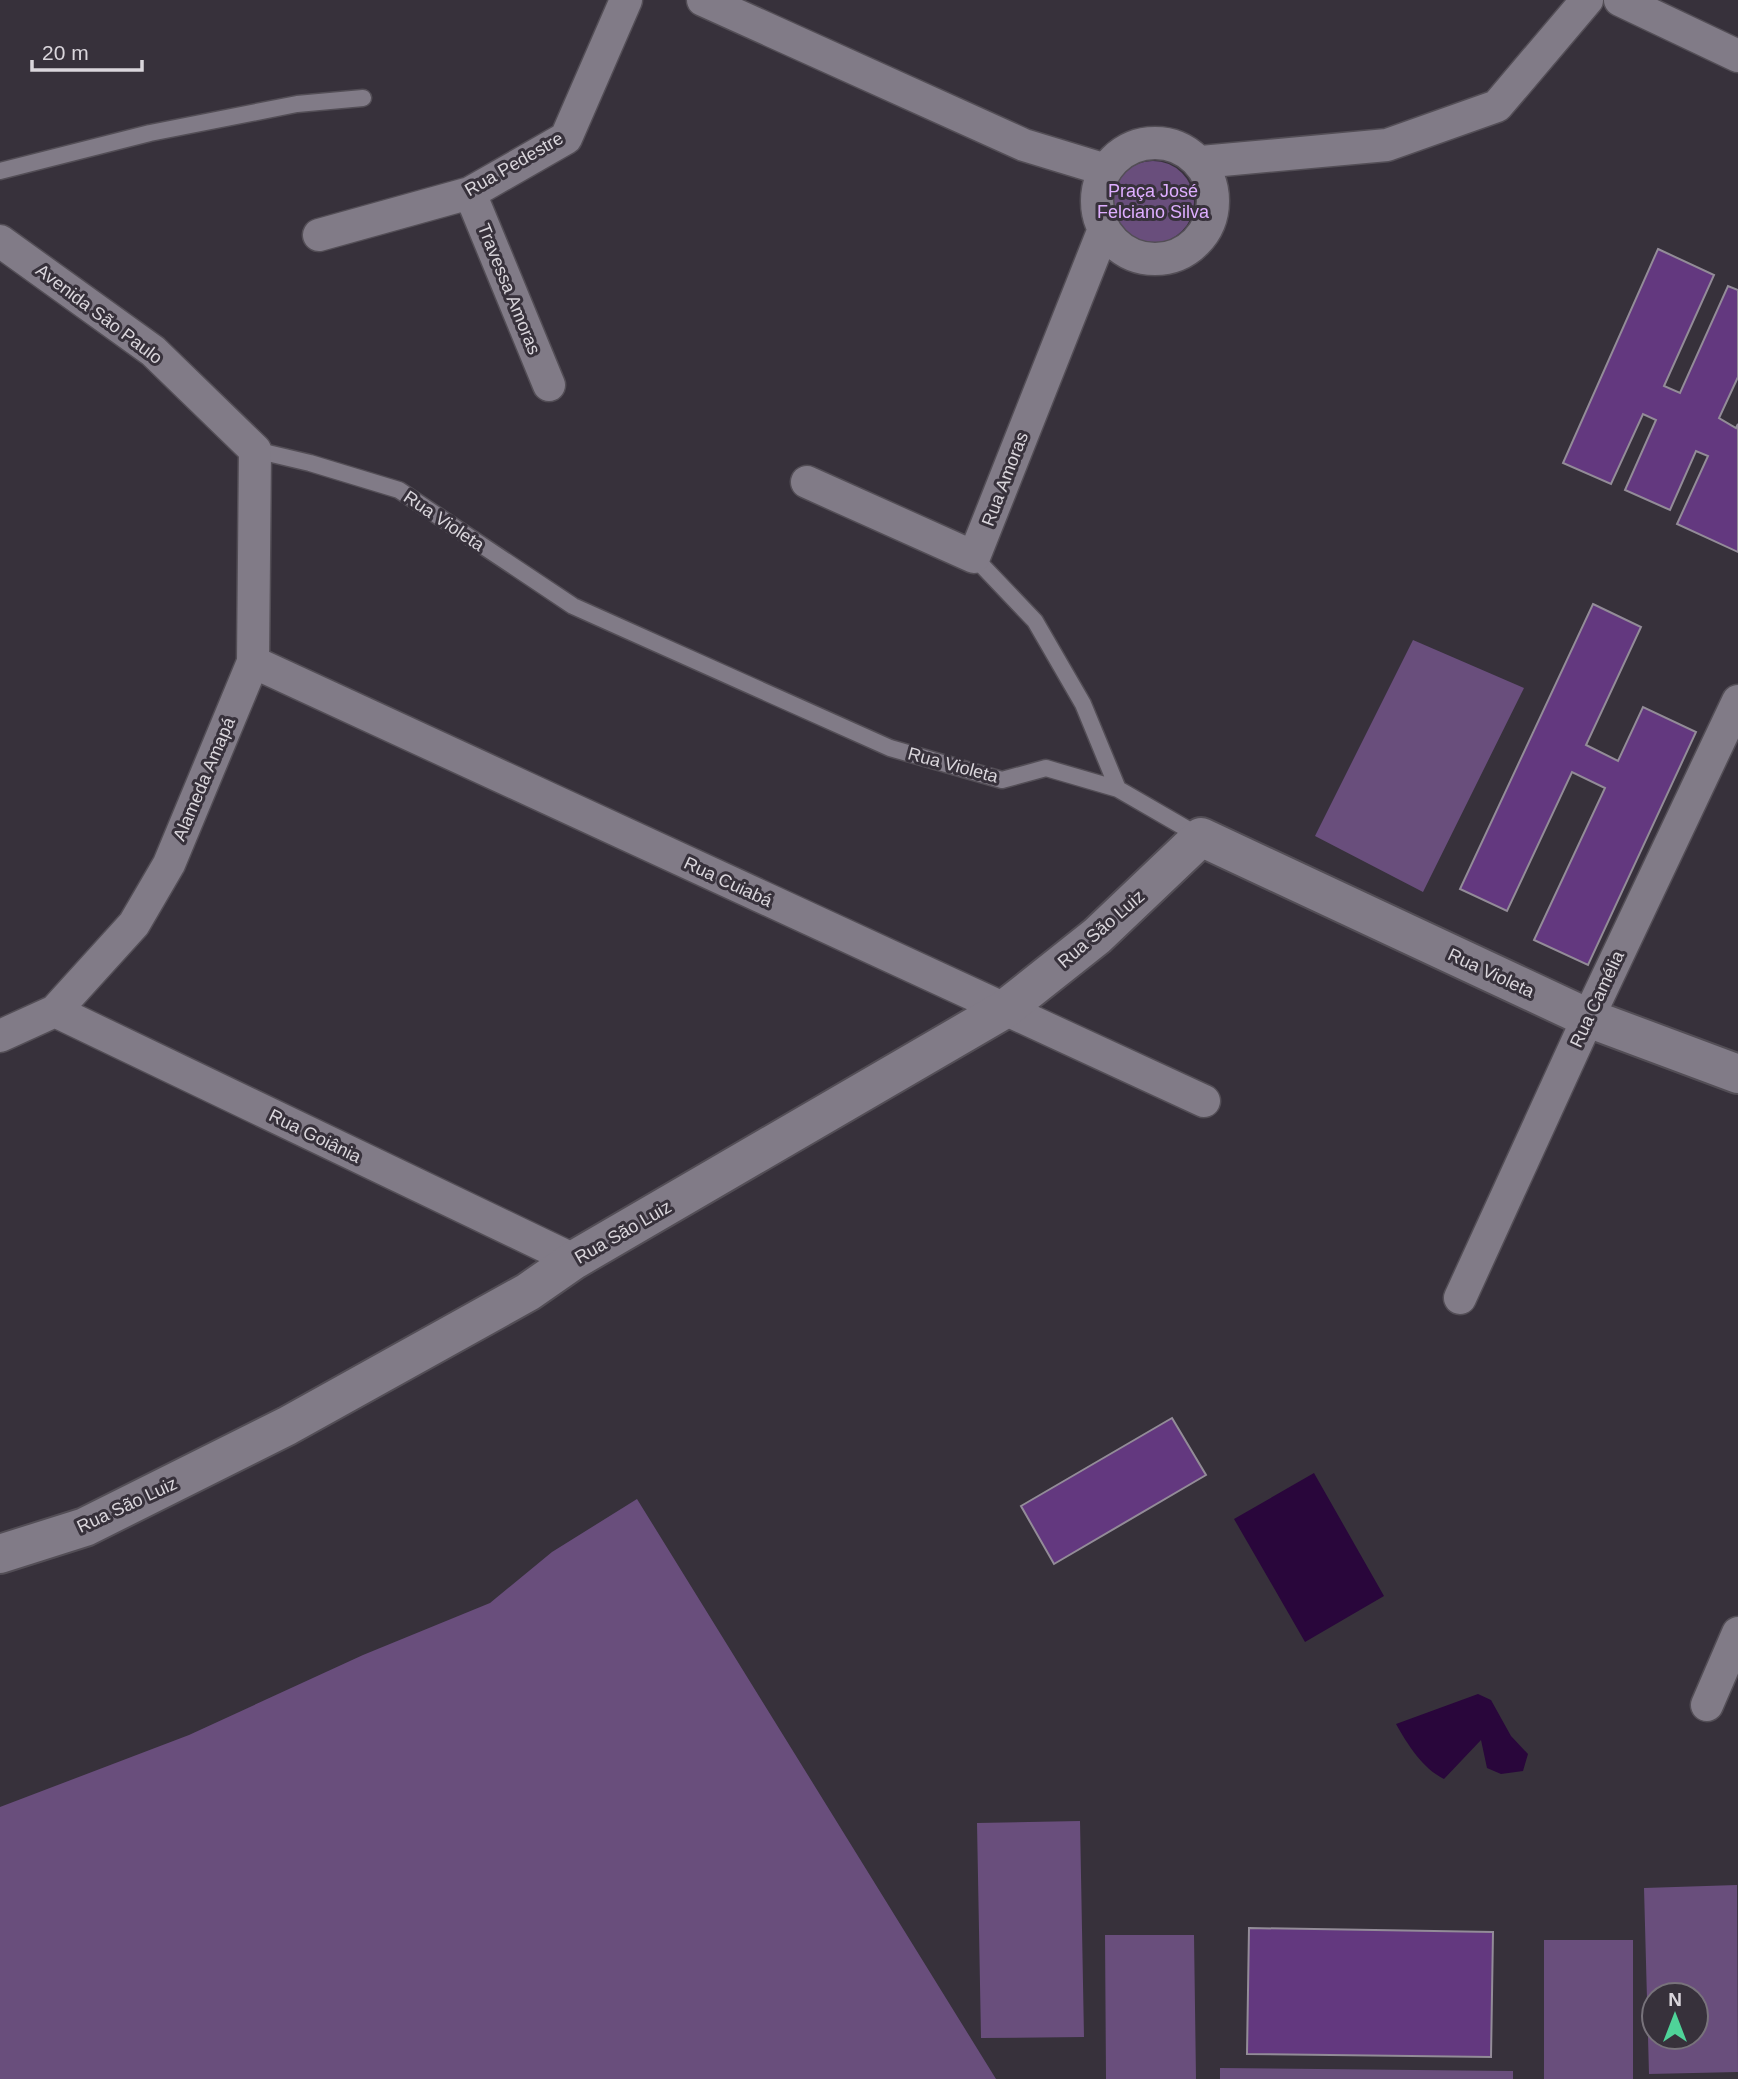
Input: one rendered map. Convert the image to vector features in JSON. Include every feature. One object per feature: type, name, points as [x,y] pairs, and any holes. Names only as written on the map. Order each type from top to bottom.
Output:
[{"type":"street","name":"Rua Pedestre","points":[[319,235],[470,192],[566,138],[626,0]]},
{"type":"street","points":[[704,0],[1024,145],[1107,170]]},
{"type":"street","points":[[1201,162],[1387,145],[1497,106],[1587,0]]},
{"type":"street","points":[[1620,0],[1738,56]]},
{"type":"street","points":[[1154,142],[1174,145],[1201,162],[1212,185],[1214,204],[1210,222],[1201,238],[1187,250],[1170,257],[1151,259],[1132,255],[1116,244],[1104,229],[1097,210],[1098,190],[1117,156],[1134,147],[1154,142]]},
{"type":"street","name":"Travessa Amoras","points":[[470,192],[549,385]]},
{"type":"street","name":"Rua Amoras","points":[[974,557],[1104,229]]},
{"type":"street","name":"Avenida São Paulo","points":[[0,241],[153,351],[256,450]]},
{"type":"street","name":"Alameda Amapá","points":[[0,1036],[55,1011],[134,924],[169,864],[253,662],[256,450]]},
{"type":"street","points":[[807,482],[974,557]]},
{"type":"street","name":"Rua Cuiabá","points":[[253,662],[1204,1101]]},
{"type":"street","name":"Rua Camélia","points":[[1460,1298],[1587,1018],[1738,701]]},
{"type":"street","name":"Rua São Luiz","points":[[0,1554],[85,1527],[287,1426],[528,1292],[574,1260],[1004,1009],[1097,936],[1201,837]]},
{"type":"street","name":"Rua Violeta","points":[[1201,837],[1587,1018],[1738,1074]]},
{"type":"street","name":"Rua Goiânia","points":[[55,1011],[574,1260]]},
{"type":"street","points":[[1707,1705],[1738,1633]]},
{"type":"lane","points":[[0,171],[149,133],[297,104],[363,98]]},
{"type":"lane","name":"Rua Violeta","points":[[256,450],[399,490],[573,606],[890,748],[1002,780],[1046,768],[1118,789],[1201,837]]},
{"type":"lane","points":[[974,557],[1035,621],[1083,704],[1118,789]]},
{"type":"green space","name":"Praça José Felciano Silva","points":[[1153,161],[1169,164],[1182,173],[1191,186],[1194,202],[1191,218],[1182,231],[1169,240],[1153,243],[1137,240],[1124,231],[1115,218],[1112,202],[1115,186],[1124,173],[1137,164]]},
{"type":"green space","points":[[1413,640],[1524,688],[1423,892],[1315,836]]},
{"type":"green space","points":[[637,1499],[996,2079],[0,2079],[0,1807],[189,1735],[363,1655],[490,1603],[552,1552]]},
{"type":"green space","points":[[1080,1821],[1084,2037],[981,2038],[977,1823]]},
{"type":"green space","points":[[1737,1885],[1738,2072],[1649,2074],[1648,2051],[1710,2051],[1710,1981],[1646,1981],[1644,1888]]},
{"type":"green space","points":[[1105,1935],[1194,1935],[1196,2079],[1106,2079]]},
{"type":"green space","points":[[1544,1940],[1633,1940],[1633,2079],[1544,2079]]},
{"type":"green space","points":[[1220,2068],[1513,2071],[1513,2079],[1220,2079]]},
{"type":"shaded area","points":[[1314,1473],[1384,1596],[1305,1642],[1234,1519]]},
{"type":"shaded area","points":[[1478,1694],[1491,1700],[1511,1736],[1528,1754],[1523,1771],[1501,1774],[1487,1768],[1481,1740],[1444,1779],[1422,1762],[1396,1724]]},
{"type":"building","points":[[1658,249],[1714,275],[1664,386],[1680,393],[1728,286],[1738,290],[1738,377],[1719,418],[1736,428],[1738,424],[1738,552],[1677,524],[1708,456],[1696,451],[1670,510],[1625,490],[1656,420],[1643,414],[1611,484],[1563,463]]},
{"type":"building","points":[[1593,604],[1641,627],[1586,745],[1618,761],[1643,707],[1696,732],[1588,965],[1534,940],[1605,788],[1572,772],[1507,911],[1460,889]]},
{"type":"building","points":[[1172,1418],[1206,1475],[1054,1564],[1021,1506]]},
{"type":"building","points":[[1249,1928],[1493,1932],[1491,2057],[1247,2054]]}]
